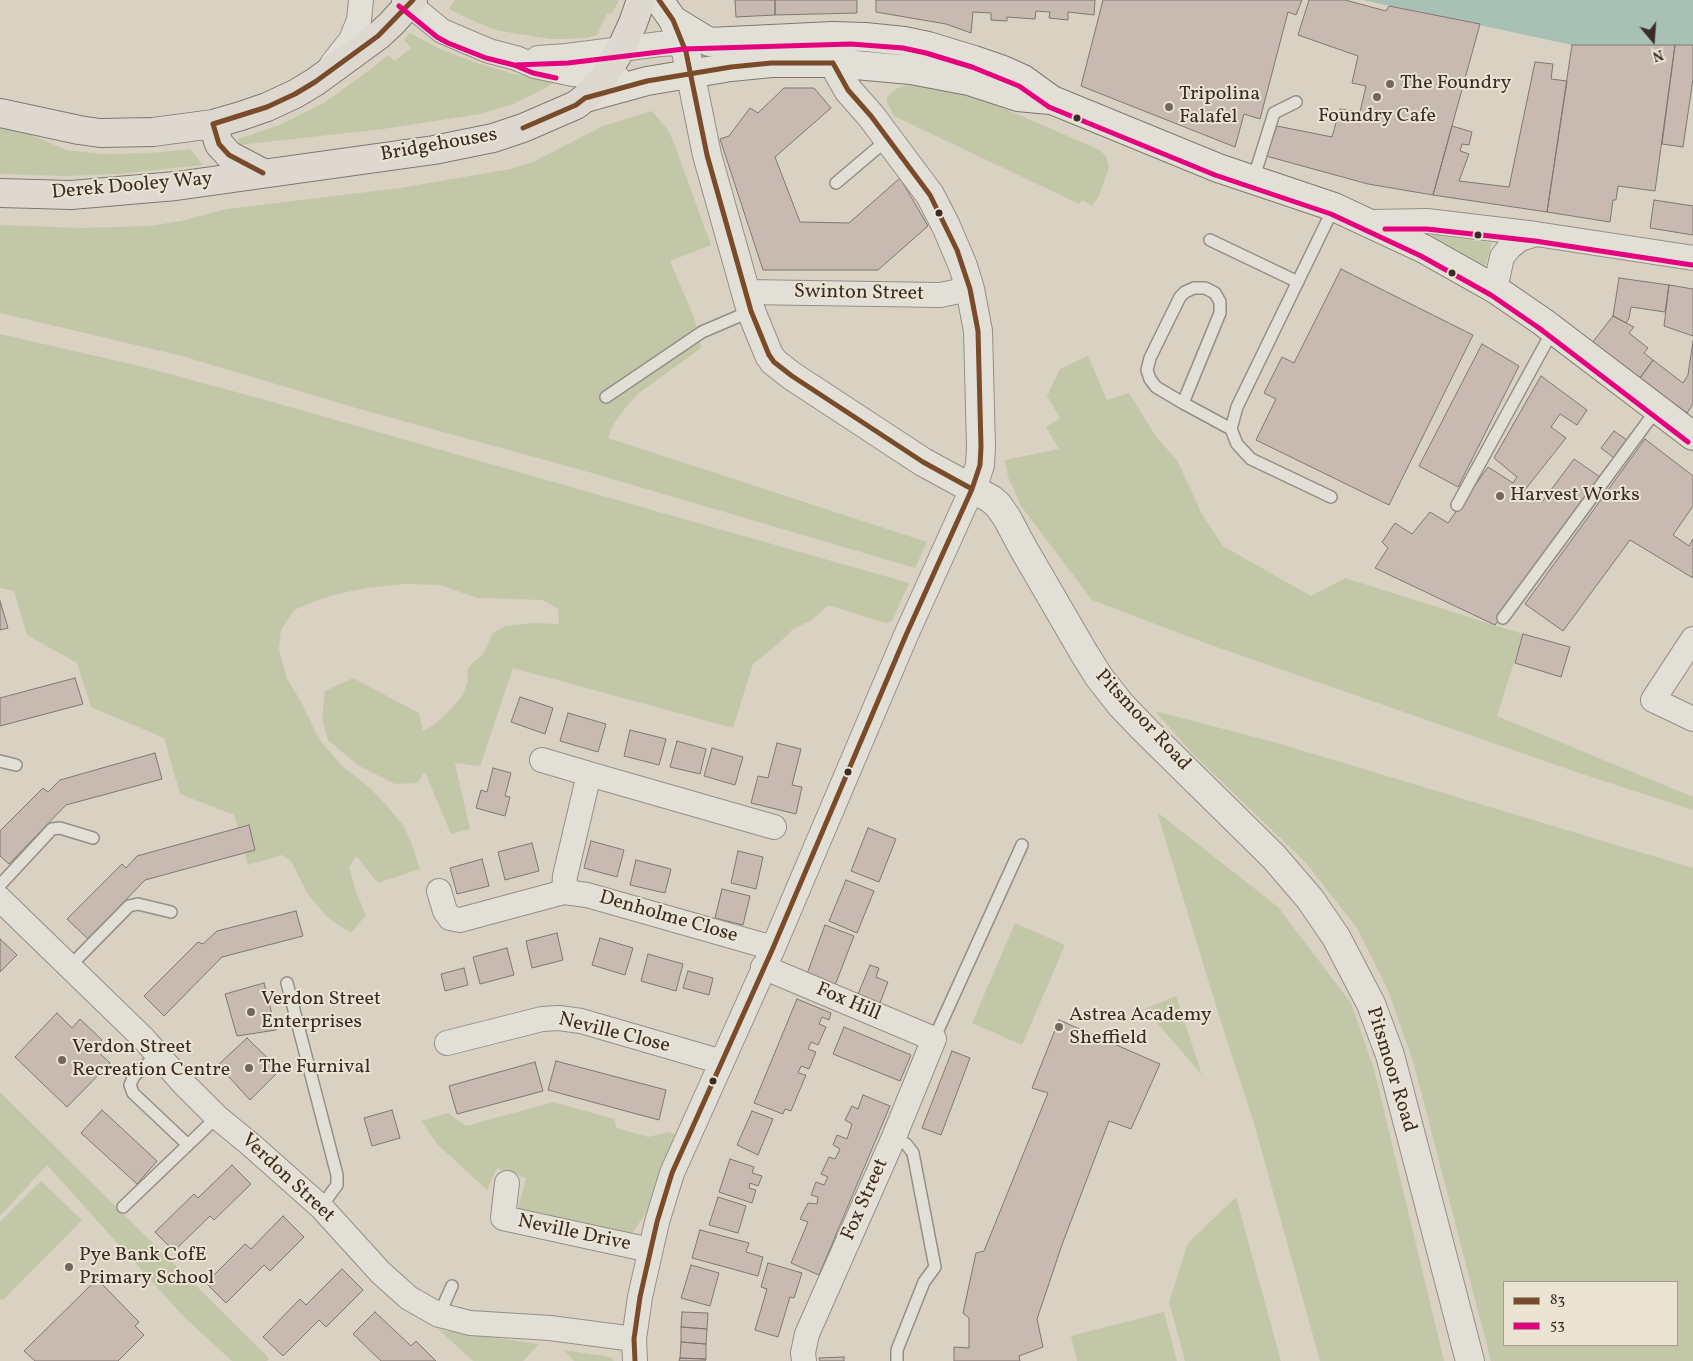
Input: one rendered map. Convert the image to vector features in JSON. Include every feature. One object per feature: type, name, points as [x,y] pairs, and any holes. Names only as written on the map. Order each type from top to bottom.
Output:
[{"type":"highway","name":"Bridgehouses","points":[[263,173],[434,150],[493,138],[532,125],[576,105],[603,78],[621,49],[641,0]]},
{"type":"highway","points":[[0,113],[100,133],[153,132],[213,124],[267,107],[316,82],[378,36],[409,2]]},
{"type":"highway","points":[[213,124],[219,144],[229,155],[263,173]]},
{"type":"highway","name":"Derek Dooley Way","points":[[0,193],[71,195],[176,186],[263,173]]},
{"type":"street","points":[[316,82],[351,40],[359,20],[361,0]]},
{"type":"street","points":[[409,2],[442,31],[489,51],[516,58],[535,66],[603,78],[654,80]]},
{"type":"street","points":[[516,58],[567,56],[621,49],[681,26],[808,38],[865,37],[904,41],[928,46],[1003,70],[1023,79],[1052,100],[1218,168],[1334,206],[1424,249],[1495,288],[1693,436]]},
{"type":"street","name":"Pitsmoor Road","points":[[681,26],[707,155],[748,302],[768,355],[781,368],[923,462],[991,499],[998,505],[1099,677],[1145,730],[1274,856],[1324,918],[1347,956],[1371,1004],[1390,1055],[1470,1361]]},
{"type":"street","points":[[634,1350],[640,1296],[650,1250],[672,1173],[768,958],[914,617],[972,489],[980,466],[982,448],[978,331],[970,289],[957,250],[930,194],[843,83],[833,63],[808,38]]},
{"type":"street","points":[[585,98],[654,80],[691,73],[771,63],[833,63],[911,70],[969,81],[1018,98],[1052,100]]},
{"type":"street","points":[[1370,222],[1427,221],[1536,234],[1693,258]]},
{"type":"street","points":[[1495,288],[1502,257],[1520,239],[1536,234]]},
{"type":"street","name":"Swinton Street","points":[[748,302],[940,295],[970,289]]},
{"type":"street","points":[[1693,639],[1654,700],[1693,719]]},
{"type":"street","points":[[542,760],[774,826]]},
{"type":"street","points":[[564,892],[564,876],[589,774]]},
{"type":"street","name":"Denholme Close","points":[[439,891],[445,911],[450,918],[460,920],[564,892],[587,895],[768,958]]},
{"type":"street","name":"Verdon Street","points":[[0,898],[158,1054],[184,1084],[217,1117],[321,1207],[381,1274],[409,1298],[439,1315],[470,1323],[550,1328],[634,1350]]},
{"type":"street","name":"Fox Hill","points":[[768,958],[934,1039]]},
{"type":"street","name":"Neville Close","points":[[448,1044],[542,1018],[559,1018],[581,1022],[722,1062]]},
{"type":"street","name":"Fox Street","points":[[804,1361],[807,1334],[894,1137],[934,1039]]},
{"type":"street","name":"Neville Drive","points":[[507,1183],[503,1218],[650,1250]]},
{"type":"lane","points":[[1253,180],[1274,112],[1296,102]]},
{"type":"lane","points":[[836,183],[888,139]]},
{"type":"lane","points":[[1331,497],[1252,458],[1237,444],[1231,429],[1236,406],[1334,206]]},
{"type":"lane","points":[[1210,240],[1298,282]]},
{"type":"lane","points":[[1183,402],[1220,313],[1220,302],[1215,293],[1205,288],[1194,288],[1185,292],[1180,297],[1150,358],[1148,370],[1150,379],[1156,387],[1231,429]]},
{"type":"lane","points":[[606,397],[748,302]]},
{"type":"lane","points":[[1457,505],[1552,330]]},
{"type":"lane","points":[[1503,618],[1658,409]]},
{"type":"lane","points":[[0,761],[16,765]]},
{"type":"lane","points":[[0,885],[52,829],[60,828],[93,838]]},
{"type":"lane","points":[[934,1039],[1022,845]]},
{"type":"lane","points":[[69,966],[129,906],[138,904],[171,912]]},
{"type":"lane","points":[[287,983],[337,1174],[337,1184],[321,1207]]},
{"type":"lane","points":[[158,1054],[134,1076],[130,1085],[133,1093],[188,1145]]},
{"type":"lane","points":[[123,1207],[217,1117]]},
{"type":"lane","points":[[894,1137],[906,1144],[913,1153],[935,1267],[924,1282],[897,1350],[897,1361]]},
{"type":"lane","points":[[439,1315],[452,1286]]},
{"type":"shaded area","points":[[455,0],[619,0],[612,13],[607,14],[597,35],[586,38],[551,39],[496,30],[478,23],[449,9]]},
{"type":"shaded area","points":[[1363,0],[1693,0],[1693,45],[1572,45]]},
{"type":"shaded area","points":[[410,33],[442,50],[480,64],[514,74],[556,81],[513,104],[480,114],[383,129],[239,145],[238,139],[279,125],[324,103],[388,55],[395,61],[411,48],[404,40]]},
{"type":"shaded area","points":[[909,85],[953,91],[982,99],[1100,150],[1106,156],[1109,167],[1099,196],[1092,206],[1083,200],[1079,204],[894,116],[887,102],[887,97],[897,88]]},
{"type":"shaded area","points":[[652,111],[668,130],[674,143],[711,245],[670,261],[695,320],[701,348],[639,393],[625,408],[612,427],[608,438],[927,542],[915,568],[592,473],[356,408],[182,356],[0,313],[0,225],[80,228],[150,226],[181,221],[227,209],[400,188],[510,169],[533,162],[603,126]]},
{"type":"shaded area","points":[[0,127],[30,134],[66,150],[105,154],[151,153],[190,149],[203,165],[118,174],[64,176],[0,174]]},
{"type":"shaded area","points":[[1433,235],[1492,243],[1485,267],[1431,241]]},
{"type":"shaded area","points":[[0,334],[144,367],[269,401],[909,583],[890,622],[885,623],[828,605],[812,620],[793,629],[753,664],[733,728],[513,668],[480,766],[455,763],[470,829],[451,834],[425,772],[417,783],[395,784],[359,766],[328,740],[322,719],[325,691],[353,678],[419,713],[423,731],[434,725],[463,695],[468,680],[467,670],[473,662],[482,656],[493,633],[505,626],[533,623],[559,624],[558,609],[542,600],[477,598],[440,585],[405,584],[367,588],[337,594],[294,610],[281,630],[279,649],[287,679],[300,700],[319,739],[342,766],[382,800],[403,825],[420,869],[378,883],[356,856],[349,867],[356,892],[366,915],[351,933],[327,917],[307,893],[291,861],[282,855],[248,865],[234,815],[180,794],[164,738],[91,707],[77,663],[27,635],[14,591],[0,588]]},
{"type":"shaded area","points":[[1088,356],[1107,400],[1129,393],[1157,438],[1177,460],[1202,514],[1223,546],[1311,596],[1345,578],[1523,634],[1497,716],[1693,797],[1693,810],[1582,774],[1208,644],[1092,600],[1021,506],[1008,477],[1005,460],[1059,449],[1046,427],[1060,418],[1047,396],[1060,369]]},
{"type":"shaded area","points":[[1155,711],[1277,743],[1693,868],[1693,1361],[1491,1361],[1413,1061],[1387,988],[1357,928],[1305,862],[1192,753]]},
{"type":"shaded area","points":[[1157,812],[1278,907],[1351,1003],[1374,1069],[1444,1361],[1320,1361],[1253,1120]]},
{"type":"shaded area","points":[[1015,923],[1065,945],[1022,1045],[972,1023]]},
{"type":"shaded area","points":[[1176,996],[1202,1075],[1145,1009]]},
{"type":"shaded area","points":[[0,1092],[269,1358],[267,1361],[232,1361],[184,1317],[47,1165],[0,1216]]},
{"type":"shaded area","points":[[553,1102],[614,1119],[617,1128],[648,1137],[668,1132],[676,1134],[645,1214],[629,1238],[518,1208],[526,1178],[497,1168],[487,1190],[437,1144],[421,1121],[448,1113],[466,1126]]},
{"type":"shaded area","points":[[41,1181],[82,1220],[2,1301],[0,1299],[0,1222]]},
{"type":"shaded area","points":[[1236,1197],[1281,1361],[1185,1361],[1169,1302],[1188,1243]]},
{"type":"shaded area","points":[[1164,1312],[1177,1361],[1077,1361],[1071,1336]]},
{"type":"shaded area","points":[[439,1330],[539,1344],[523,1361],[473,1361]]},
{"type":"shaded area","points":[[564,1350],[611,1357],[614,1361],[574,1361]]},
{"type":"building","points":[[735,0],[775,0],[775,15],[736,17]]},
{"type":"building","points":[[775,0],[857,0],[857,13],[775,15]]},
{"type":"building","points":[[876,0],[1095,0],[1094,15],[1068,12],[1068,20],[1049,18],[1050,12],[1036,11],[1035,19],[1007,17],[1007,21],[991,20],[991,13],[973,12],[971,33],[946,24],[876,12]]},
{"type":"building","points":[[1103,0],[1302,0],[1296,15],[1288,12],[1260,119],[1244,114],[1235,147],[1081,86]]},
{"type":"building","points":[[1309,0],[1345,0],[1386,11],[1389,6],[1480,24],[1433,195],[1368,184],[1266,156],[1277,126],[1332,137],[1340,109],[1360,112],[1366,86],[1352,83],[1358,56],[1298,35]]},
{"type":"building","points":[[1572,45],[1675,45],[1655,191],[1618,186],[1616,200],[1613,200],[1610,222],[1547,212]]},
{"type":"building","points":[[1675,45],[1693,45],[1693,79],[1683,147],[1662,144]]},
{"type":"building","points":[[1535,62],[1553,64],[1551,79],[1567,81],[1547,212],[1433,195],[1452,126],[1472,132],[1469,145],[1462,144],[1460,151],[1469,154],[1459,181],[1509,187]]},
{"type":"building","points":[[784,88],[814,88],[831,108],[775,157],[800,222],[849,223],[900,178],[928,226],[878,270],[763,270],[720,139],[729,136],[750,108],[758,113]]},
{"type":"building","points":[[1654,200],[1693,206],[1693,235],[1650,228]]},
{"type":"building","points":[[1341,269],[1473,335],[1389,505],[1256,440],[1276,399],[1264,393],[1282,357],[1294,363]]},
{"type":"building","points":[[1619,278],[1669,285],[1665,312],[1631,307],[1626,323],[1613,316]]},
{"type":"building","points":[[1669,285],[1693,289],[1693,336],[1664,326]]},
{"type":"building","points":[[1613,316],[1634,327],[1629,333],[1648,348],[1644,353],[1653,360],[1640,378],[1592,343]]},
{"type":"building","points":[[1693,341],[1693,404],[1687,413],[1640,378],[1653,360],[1683,383],[1688,375]]},
{"type":"building","points":[[1482,344],[1519,366],[1458,487],[1419,466]]},
{"type":"building","name":"Harvest Works","points":[[1541,376],[1587,410],[1577,425],[1560,414],[1551,427],[1566,438],[1524,491],[1542,502],[1574,459],[1600,477],[1495,625],[1375,568],[1388,548],[1382,542],[1395,523],[1412,534],[1430,512],[1448,523],[1488,467],[1513,483],[1517,477],[1494,458]]},
{"type":"building","points":[[1614,431],[1627,440],[1614,458],[1601,448]]},
{"type":"building","points":[[1645,439],[1693,476],[1693,506],[1673,535],[1689,546],[1693,539],[1693,578],[1630,540],[1563,631],[1525,604]]},
{"type":"building","points":[[0,601],[8,628],[0,630]]},
{"type":"building","points":[[1523,634],[1570,647],[1561,677],[1515,663]]},
{"type":"building","points":[[75,678],[83,704],[0,726],[0,698]]},
{"type":"building","points":[[520,697],[553,708],[545,734],[511,722]]},
{"type":"building","points":[[568,713],[606,724],[598,752],[560,741]]},
{"type":"building","points":[[630,730],[666,739],[659,765],[624,756]]},
{"type":"building","points":[[677,741],[706,749],[700,774],[670,767]]},
{"type":"building","points":[[777,743],[801,749],[792,785],[802,787],[796,814],[751,803],[758,776],[768,778]]},
{"type":"building","points":[[712,748],[743,757],[735,785],[704,776]]},
{"type":"building","points":[[155,753],[162,779],[66,805],[9,864],[0,856],[0,831],[43,788],[48,792],[60,780]]},
{"type":"building","points":[[493,768],[511,773],[505,796],[510,797],[505,816],[476,808],[481,790],[487,792]]},
{"type":"building","points":[[249,825],[255,850],[145,880],[88,939],[67,919],[122,864],[126,868],[137,856]]},
{"type":"building","points":[[868,828],[896,839],[879,882],[851,871]]},
{"type":"building","points":[[591,841],[624,850],[617,877],[584,868]]},
{"type":"building","points":[[532,843],[539,871],[505,880],[498,852]]},
{"type":"building","points":[[738,851],[763,857],[756,889],[731,883]]},
{"type":"building","points":[[482,859],[489,886],[457,894],[450,868]]},
{"type":"building","points":[[636,860],[671,869],[665,893],[630,885]]},
{"type":"building","points":[[846,880],[874,891],[857,933],[829,921]]},
{"type":"building","points":[[722,889],[750,896],[743,925],[715,918]]},
{"type":"building","points":[[296,911],[303,936],[222,957],[164,1016],[144,996],[198,942],[203,944],[217,931]]},
{"type":"building","points":[[825,925],[854,936],[832,993],[804,982]]},
{"type":"building","points":[[557,933],[563,960],[532,968],[526,941]]},
{"type":"building","points":[[600,938],[633,948],[625,975],[592,965]]},
{"type":"building","points":[[0,939],[17,955],[0,972]]},
{"type":"building","points":[[507,948],[514,975],[480,984],[473,957]]},
{"type":"building","points":[[648,954],[683,964],[676,991],[641,981]]},
{"type":"building","points":[[870,965],[879,968],[876,977],[888,982],[878,1008],[856,999]]},
{"type":"building","points":[[464,968],[468,985],[445,991],[441,974]]},
{"type":"building","points":[[688,971],[713,978],[709,995],[683,988]]},
{"type":"building","name":"Verdon Street Enterprises","points":[[264,983],[276,1030],[237,1036],[225,994]]},
{"type":"building","points":[[797,999],[831,1013],[829,1020],[822,1017],[819,1024],[826,1027],[818,1045],[811,1042],[808,1049],[816,1052],[809,1069],[801,1066],[798,1073],[806,1075],[791,1111],[785,1109],[783,1114],[754,1103]]},
{"type":"building","name":"Verdon Street Recreation Centre","points":[[57,1013],[72,1028],[80,1019],[102,1040],[94,1048],[110,1063],[67,1107],[15,1057]]},
{"type":"building","points":[[1059,1020],[1160,1064],[1131,1129],[1109,1121],[1063,1242],[1037,1319],[1043,1347],[1019,1356],[1020,1361],[954,1361],[954,1347],[969,1348],[969,1318],[963,1313],[976,1253],[984,1251],[1048,1093],[1032,1088]]},
{"type":"building","points":[[844,1027],[911,1055],[900,1081],[833,1054]]},
{"type":"building","name":"The Furnival","points":[[247,1038],[280,1070],[250,1100],[218,1065]]},
{"type":"building","points":[[952,1051],[970,1058],[941,1135],[922,1128]]},
{"type":"building","points":[[556,1061],[666,1090],[659,1120],[548,1090]]},
{"type":"building","points":[[535,1062],[543,1091],[457,1114],[449,1086]]},
{"type":"building","points":[[863,1095],[890,1106],[819,1275],[791,1263],[808,1222],[800,1219],[808,1203],[817,1204],[818,1197],[811,1195],[816,1182],[824,1185],[828,1177],[821,1174],[829,1157],[835,1159],[840,1149],[833,1145],[837,1135],[847,1139],[852,1124],[845,1120],[852,1106],[858,1109]]},
{"type":"building","points":[[102,1110],[157,1161],[137,1184],[81,1133]]},
{"type":"building","points":[[392,1110],[400,1138],[372,1146],[364,1118]]},
{"type":"building","points":[[752,1111],[773,1119],[758,1155],[737,1145]]},
{"type":"building","points":[[730,1159],[754,1167],[752,1173],[762,1176],[758,1186],[750,1183],[749,1188],[756,1190],[752,1203],[719,1192]]},
{"type":"building","points":[[232,1165],[251,1184],[214,1220],[210,1216],[174,1251],[155,1232],[194,1194],[198,1198]]},
{"type":"building","points":[[718,1197],[746,1206],[738,1233],[709,1225]]},
{"type":"building","points":[[283,1216],[304,1237],[270,1271],[264,1265],[226,1303],[206,1283],[245,1244],[251,1249]]},
{"type":"building","points":[[700,1230],[749,1243],[746,1252],[763,1257],[758,1276],[692,1258]]},
{"type":"building","points":[[768,1263],[802,1273],[794,1298],[790,1297],[778,1337],[755,1330],[767,1289],[761,1287]]},
{"type":"building","points":[[691,1265],[719,1273],[710,1306],[681,1298]]},
{"type":"building","points":[[342,1269],[363,1290],[326,1327],[319,1320],[283,1356],[263,1337],[300,1299],[306,1305]]},
{"type":"building","points":[[97,1279],[139,1322],[135,1326],[144,1335],[118,1361],[35,1361],[24,1351]]},
{"type":"building","points":[[375,1312],[411,1346],[416,1341],[436,1361],[381,1361],[353,1334]]},
{"type":"building","points":[[682,1312],[708,1313],[707,1329],[681,1327]]},
{"type":"building","points":[[681,1327],[707,1329],[706,1344],[681,1342]]},
{"type":"building","points":[[681,1342],[706,1344],[706,1359],[680,1358]]},
{"type":"building","points":[[844,1357],[844,1361],[820,1361],[819,1358]]},
{"type":"building","points":[[680,1358],[706,1359],[705,1361],[679,1361]]},
{"type":"transit line","name":"83","points":[[213,124],[267,107],[315,82],[378,36],[413,0]]},
{"type":"transit line","name":"83","points":[[659,0],[673,20],[686,52],[707,155],[751,311],[769,355],[774,362],[792,376],[923,462],[972,489]]},
{"type":"transit line","name":"53","points":[[399,6],[437,37],[448,43],[486,58],[514,65],[533,73],[556,78]]},
{"type":"transit line","name":"53","points":[[516,65],[568,63],[684,49],[851,44],[903,48],[972,67],[1019,86],[1049,107],[1215,175],[1331,214],[1421,256],[1491,295],[1539,328],[1688,442]]},
{"type":"transit line","name":"83","points":[[523,128],[576,105],[585,98],[647,81],[731,67],[771,63],[833,63]]},
{"type":"transit line","name":"83","points":[[635,1361],[634,1339],[640,1297],[657,1222],[672,1173],[773,948],[906,635],[972,489],[980,465],[978,331],[970,289],[957,250],[930,195],[871,116],[848,90],[833,63]]},
{"type":"transit line","name":"83","points":[[213,124],[219,144],[229,155],[263,173]]},
{"type":"transit line","name":"53","points":[[1385,229],[1427,229],[1535,241],[1692,265]]},
{"type":"place","name":"The Foundry","points":[[1390,84]]},
{"type":"place","name":"Foundry Cafe","points":[[1377,97]]},
{"type":"place","name":"Tripolina Falafel","points":[[1169,107]]},
{"type":"place","name":"Harvest Works","points":[[1500,496]]},
{"type":"place","name":"Verdon Street Enterprises","points":[[251,1012]]},
{"type":"place","name":"Astrea Academy Sheffield","points":[[1059,1027]]},
{"type":"place","name":"Verdon Street Recreation Centre","points":[[62,1060]]},
{"type":"place","name":"The Furnival","points":[[249,1068]]},
{"type":"place","name":"Pye Bank CofE Primary School","points":[[69,1267]]}]
